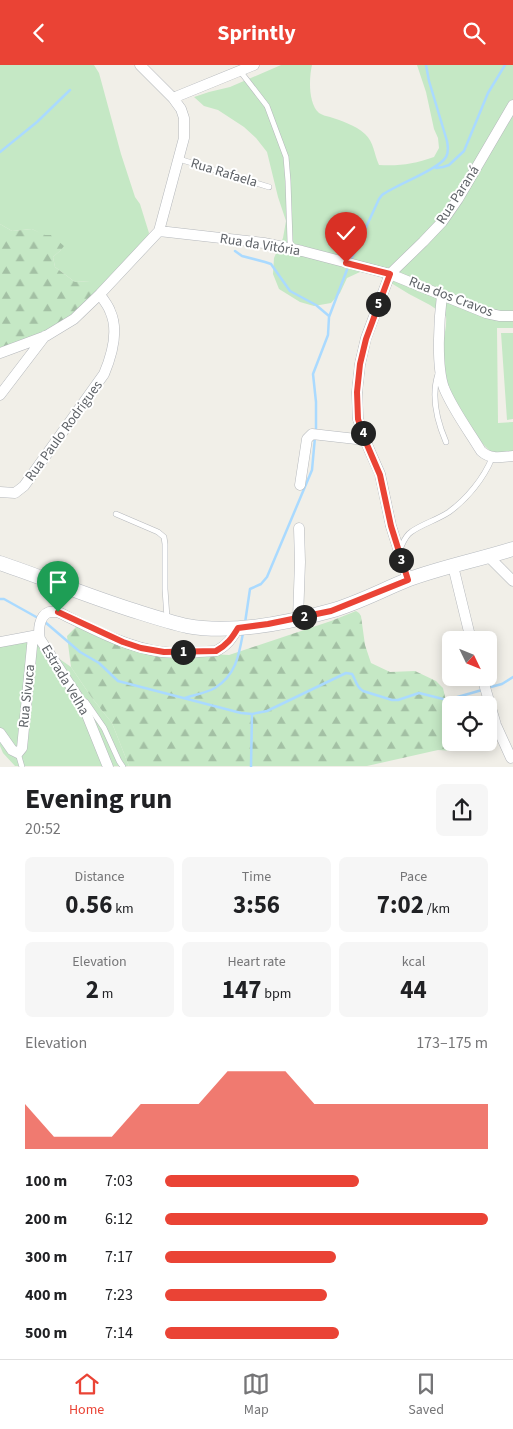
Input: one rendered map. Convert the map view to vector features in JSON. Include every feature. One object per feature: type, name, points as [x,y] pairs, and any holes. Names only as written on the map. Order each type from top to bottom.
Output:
[{"type":"main road","points":[[0,563],[99,599],[167,621],[188,626],[238,628],[298,619],[331,611],[408,580],[513,549]]},
{"type":"street","points":[[0,353],[46,335],[74,319],[100,294],[158,231],[184,138],[184,118],[181,109],[173,98],[140,65]]},
{"type":"street","points":[[173,98],[246,67]]},
{"type":"street","name":"Rua Paraná","points":[[390,274],[442,222],[458,199],[513,105]]},
{"type":"street","name":"Rua da Vitória","points":[[158,231],[264,243],[390,274]]},
{"type":"street","points":[[390,274],[366,339],[360,364],[357,392],[358,419],[380,475],[391,526],[408,580]]},
{"type":"street","name":"Rua dos Cravos","points":[[390,274],[486,313],[513,316]]},
{"type":"street","name":"Rua Paulo Rodrigues","points":[[0,492],[15,493],[24,486],[104,374],[115,329],[111,312],[100,294]]},
{"type":"street","points":[[442,295],[439,317],[440,369],[443,386],[481,451],[486,456],[492,458],[513,456]]},
{"type":"street","points":[[0,395],[46,335]]},
{"type":"street","points":[[300,485],[308,436],[312,434],[365,440]]},
{"type":"street","points":[[298,619],[299,528]]},
{"type":"street","points":[[488,557],[513,581]]},
{"type":"street","points":[[453,566],[469,631]]},
{"type":"street","name":"Estrada Velha","points":[[108,767],[83,705],[36,635],[44,615],[50,612],[58,612],[123,642],[141,648],[164,652],[216,651],[230,641],[238,628]]},
{"type":"street","points":[[0,642],[36,635]]},
{"type":"street","name":"Rua Sivuca","points":[[18,753],[22,748],[36,635]]},
{"type":"street","points":[[485,686],[496,725],[510,758]]},
{"type":"street","points":[[0,733],[12,750],[18,753]]},
{"type":"lane","points":[[246,67],[267,106],[286,157],[292,249]]},
{"type":"lane","name":"Rua Rafaela","points":[[179,159],[269,187]]},
{"type":"lane","points":[[440,369],[437,376],[436,408],[440,427],[446,442]]},
{"type":"lane","points":[[398,551],[410,533],[449,512],[459,503],[474,488],[488,469],[492,458]]},
{"type":"lane","points":[[116,514],[158,532],[164,537],[167,621]]},
{"type":"lane","points":[[36,635],[69,674],[104,729],[123,767]]},
{"type":"lane","points":[[18,753],[22,767]]},
{"type":"green space","points":[[0,65],[94,65],[99,73],[121,154],[149,233],[143,246],[98,290],[90,281],[75,282],[55,267],[53,257],[61,250],[45,236],[32,229],[12,231],[0,224]]},
{"type":"green space","points":[[281,65],[312,65],[310,90],[315,109],[321,114],[361,131],[368,137],[379,165],[387,165],[407,164],[434,157],[439,148],[426,92],[417,65],[513,65],[513,328],[497,328],[498,423],[513,422],[513,451],[499,454],[488,449],[465,419],[452,395],[443,370],[446,316],[378,275],[360,272],[347,278],[340,293],[331,303],[314,306],[300,302],[279,289],[273,274],[274,258],[283,238],[286,221],[267,152],[244,127],[218,110],[204,106],[194,97],[230,87]]},
{"type":"green space","points":[[0,224],[12,231],[32,229],[45,235],[51,235],[64,246],[53,257],[55,267],[75,282],[97,282],[98,290],[59,324],[45,332],[0,349]]},
{"type":"green space","points":[[501,333],[513,333],[513,419],[507,420]]},
{"type":"green space","points":[[356,611],[361,616],[365,645],[371,663],[390,672],[415,671],[436,681],[443,688],[445,696],[442,696],[442,750],[367,766],[129,766],[112,723],[71,667],[67,636],[76,627],[81,626],[166,656],[195,658],[211,654],[229,655]]},
{"type":"green space","points":[[28,641],[44,648],[71,667],[112,723],[129,766],[15,766],[3,753],[0,746],[0,647]]},
{"type":"waterway","points":[[350,262],[382,195],[435,167],[447,155],[447,141],[426,65]]},
{"type":"waterway","points":[[436,168],[449,165],[464,151],[488,93],[505,65]]},
{"type":"waterway","points":[[0,152],[37,122],[70,90]]},
{"type":"waterway","points":[[235,251],[242,256],[271,264],[290,291],[316,305],[329,316]]},
{"type":"waterway","points":[[316,432],[316,402],[313,374],[328,335],[329,317],[348,267]]},
{"type":"waterway","points":[[245,623],[250,589],[261,584],[267,577],[312,470],[315,437]]},
{"type":"waterway","points":[[0,599],[4,599],[38,618]]},
{"type":"waterway","points":[[45,622],[80,652],[99,663],[118,681],[241,713],[252,714],[267,711],[346,673],[352,674],[357,685],[363,691],[392,700],[398,700],[419,693],[447,700],[482,690]]},
{"type":"waterway","points":[[185,698],[211,690],[228,677],[238,657],[243,633]]},
{"type":"waterway","points":[[487,688],[502,684],[513,677]]},
{"type":"waterway","points":[[251,767],[252,714]]},
{"type":"route","points":[[58,612],[123,642],[141,648],[164,652],[216,651],[230,641],[238,628],[298,619],[331,611],[408,580],[391,526],[380,475],[358,419],[357,392],[360,364],[374,314],[390,274],[346,263]]}]
